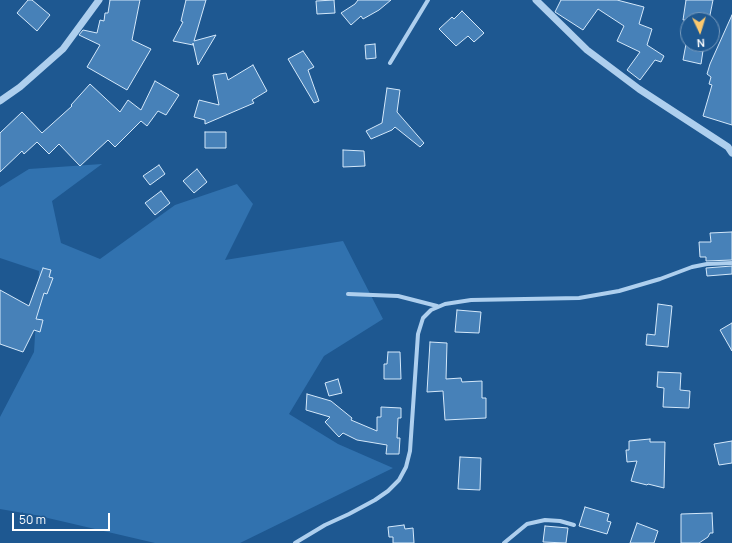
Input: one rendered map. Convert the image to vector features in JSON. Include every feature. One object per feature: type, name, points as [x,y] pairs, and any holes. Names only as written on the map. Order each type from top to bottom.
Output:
[{"type":"street","points":[[0,101],[20,87],[63,49],[99,0]]},
{"type":"street","points":[[390,63],[428,0]]},
{"type":"street","points":[[536,0],[587,50],[639,89],[728,147],[732,153]]},
{"type":"street","points":[[295,543],[325,525],[375,500],[399,480],[406,467],[410,451],[418,334],[423,318],[431,310],[438,306],[470,300],[578,298],[619,291],[700,265],[732,263]]},
{"type":"street","points":[[348,294],[398,296],[438,306]]},
{"type":"street","points":[[504,543],[527,524],[545,520],[560,521],[574,525]]},
{"type":"shaded area","points":[[102,164],[52,201],[61,243],[100,259],[175,205],[237,184],[253,204],[225,260],[343,241],[383,319],[324,356],[289,414],[338,444],[393,468],[240,543],[155,543],[35,515],[0,509],[0,417],[34,352],[39,271],[0,258],[0,187],[29,169]]},
{"type":"building","points":[[28,0],[32,0],[50,15],[37,31],[17,13]]},
{"type":"building","points":[[110,0],[140,0],[132,40],[151,49],[127,90],[87,67],[100,45],[79,35],[83,30],[97,33],[100,20],[104,21],[105,13],[108,13]]},
{"type":"building","points":[[186,0],[206,0],[194,41],[216,35],[198,65],[193,43],[193,45],[173,41],[183,22],[181,21]]},
{"type":"building","points":[[334,0],[335,13],[317,14],[316,1]]},
{"type":"building","points":[[358,0],[391,0],[379,10],[363,19],[361,16],[351,25],[341,13],[355,4]]},
{"type":"building","points":[[561,0],[617,0],[644,7],[639,24],[652,29],[647,45],[664,56],[661,62],[655,60],[640,80],[627,70],[640,52],[617,41],[624,26],[598,9],[583,30],[555,12]]},
{"type":"building","points":[[686,0],[713,0],[711,12],[684,12]]},
{"type":"building","points":[[462,11],[484,33],[474,42],[468,36],[456,46],[439,29],[452,17],[454,19]]},
{"type":"building","points":[[732,15],[732,125],[703,116],[712,85],[709,84],[711,77],[707,74],[715,52],[720,52],[720,42]]},
{"type":"building","points":[[375,44],[376,58],[366,59],[365,45]]},
{"type":"building","points":[[303,51],[314,67],[308,70],[319,101],[314,103],[288,59]]},
{"type":"building","points":[[684,52],[703,52],[701,64],[683,60]]},
{"type":"building","points":[[253,65],[267,91],[252,100],[254,103],[205,124],[205,120],[194,117],[199,100],[219,105],[213,75],[226,73],[228,80]]},
{"type":"building","points":[[155,81],[179,95],[166,115],[158,111],[147,126],[141,121],[115,147],[108,140],[80,166],[59,144],[49,154],[37,142],[24,154],[22,151],[0,172],[0,133],[22,112],[42,133],[72,106],[71,105],[90,84],[120,112],[128,100],[141,110]]},
{"type":"building","points":[[387,88],[400,90],[397,112],[424,143],[420,147],[395,127],[392,130],[371,139],[366,131],[382,123]]},
{"type":"building","points":[[205,132],[226,132],[226,148],[205,148]]},
{"type":"building","points":[[343,150],[364,151],[365,166],[343,167]]},
{"type":"building","points":[[159,165],[165,174],[150,185],[143,176]]},
{"type":"building","points":[[197,169],[207,182],[194,193],[183,181]]},
{"type":"building","points":[[161,191],[170,203],[155,215],[145,203]]},
{"type":"building","points":[[732,232],[732,260],[706,261],[706,257],[700,257],[699,242],[711,242],[710,233]]},
{"type":"building","points":[[732,266],[732,274],[707,276],[706,268]]},
{"type":"building","points":[[43,268],[51,270],[49,277],[53,278],[47,294],[44,293],[36,319],[43,320],[40,332],[34,330],[23,352],[0,344],[0,290],[29,306]]},
{"type":"building","points":[[658,304],[672,306],[668,347],[646,345],[647,334],[655,335]]},
{"type":"building","points":[[457,310],[481,312],[479,333],[455,332]]},
{"type":"building","points":[[732,323],[732,351],[720,330]]},
{"type":"building","points":[[430,342],[447,343],[446,379],[461,378],[462,382],[482,381],[482,398],[486,398],[486,418],[445,420],[443,391],[427,392]]},
{"type":"building","points":[[388,352],[400,352],[401,379],[384,379],[384,364],[387,364]]},
{"type":"building","points":[[658,372],[681,373],[680,390],[690,391],[689,408],[663,407],[664,388],[657,387]]},
{"type":"building","points":[[338,379],[342,393],[329,396],[325,383]]},
{"type":"building","points":[[307,394],[331,401],[352,418],[351,420],[377,431],[377,417],[381,417],[381,407],[401,408],[401,418],[398,418],[397,438],[400,438],[399,454],[386,454],[387,445],[357,440],[343,433],[339,437],[325,422],[330,417],[306,410]]},
{"type":"building","points":[[650,439],[650,442],[665,442],[664,488],[631,481],[637,461],[627,462],[626,450],[629,450],[629,441]]},
{"type":"building","points":[[732,441],[732,463],[719,465],[714,444]]},
{"type":"building","points":[[460,457],[481,458],[480,490],[458,489]]},
{"type":"building","points":[[585,507],[609,514],[607,521],[611,522],[607,534],[579,526]]},
{"type":"building","points":[[712,513],[713,533],[710,533],[708,537],[699,543],[681,543],[681,514]]},
{"type":"building","points":[[637,523],[658,531],[654,543],[630,543]]},
{"type":"building","points":[[404,525],[405,529],[413,528],[414,543],[393,543],[393,537],[389,537],[388,527]]},
{"type":"building","points":[[545,526],[568,528],[566,543],[543,542]]}]
